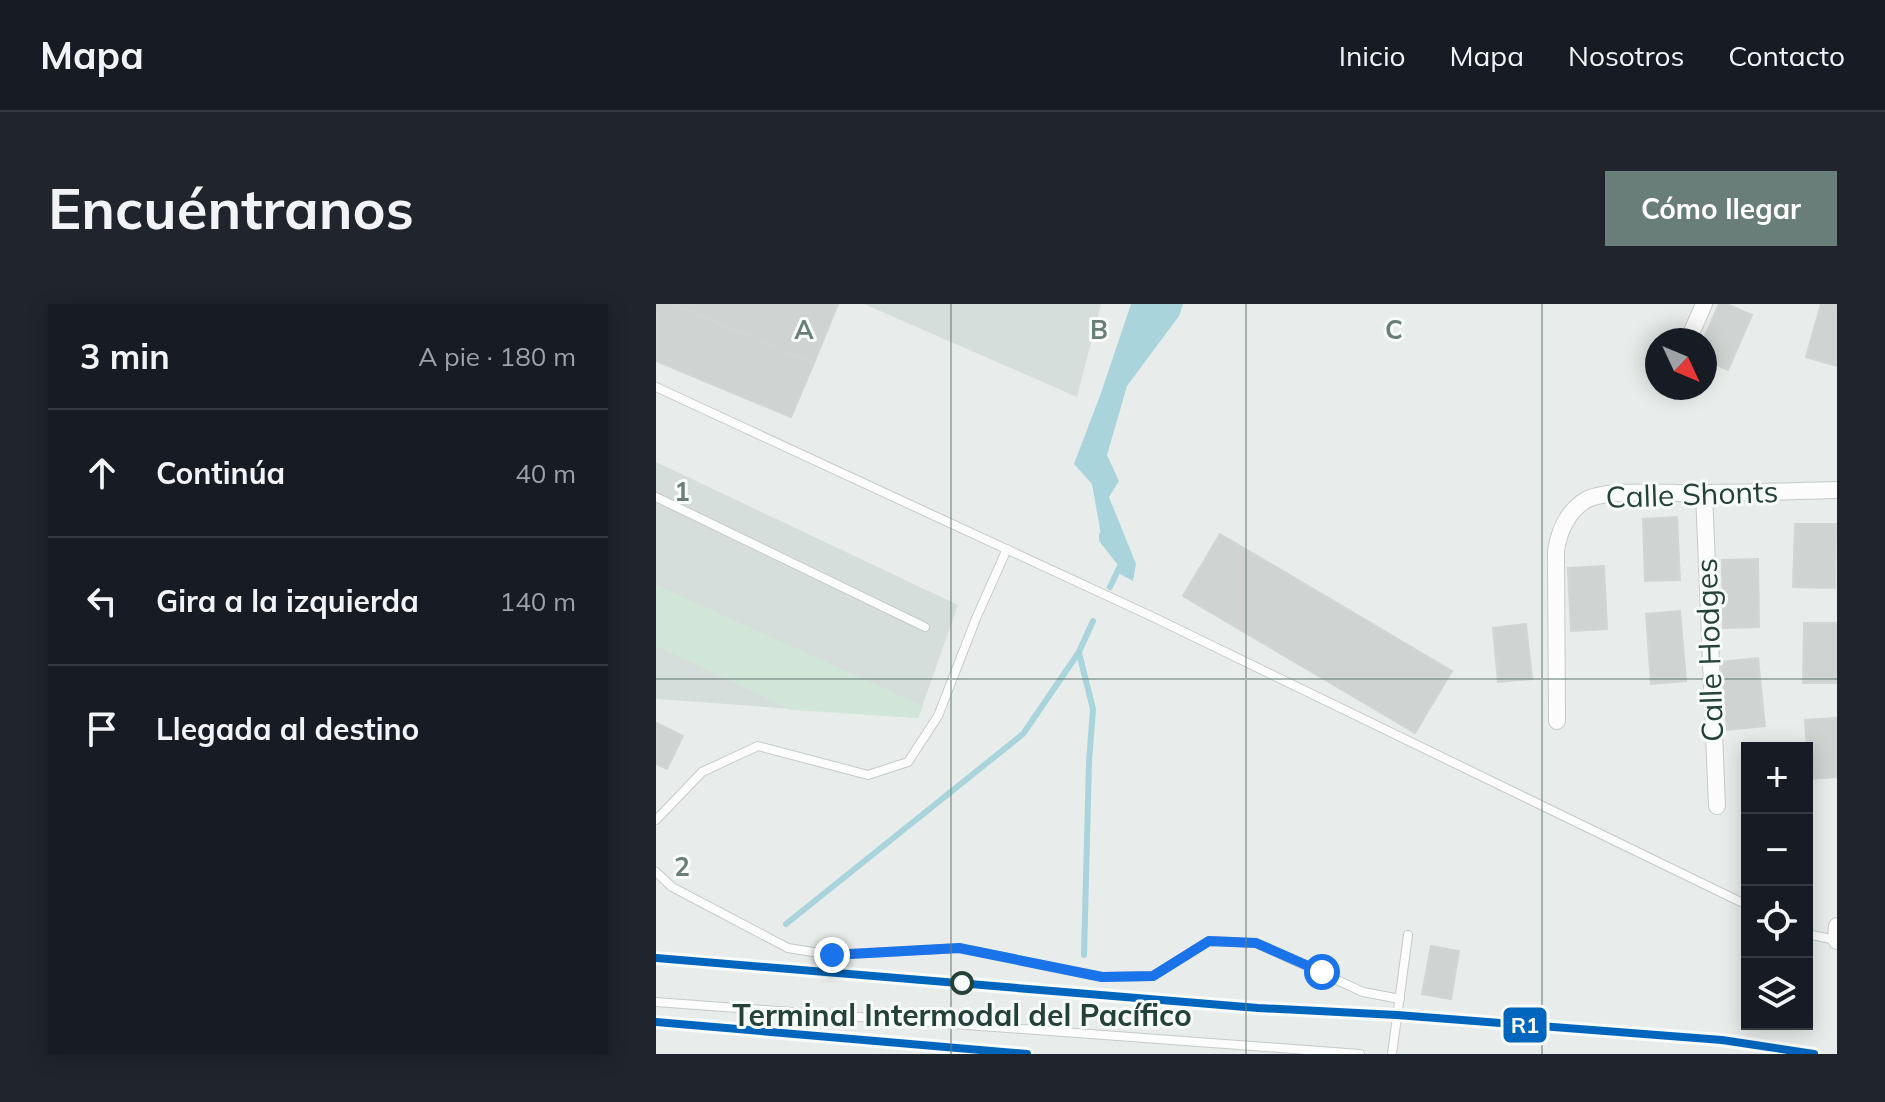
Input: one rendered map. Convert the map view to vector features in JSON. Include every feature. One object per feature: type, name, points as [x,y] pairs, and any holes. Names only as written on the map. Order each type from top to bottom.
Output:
[{"type":"street","points":[[1693,328],[1704,304]]},
{"type":"street","name":"Calle Shonts","points":[[1557,721],[1556,551],[1558,538],[1569,516],[1587,500],[1605,493],[1837,490]]},
{"type":"street","name":"Calle Hodges","points":[[1704,493],[1717,806]]},
{"type":"lane","points":[[656,387],[1153,617],[1741,902]]},
{"type":"lane","points":[[656,497],[925,627]]},
{"type":"lane","points":[[656,820],[702,772],[758,746],[868,775],[908,762],[938,716],[1007,549]]},
{"type":"lane","points":[[656,872],[672,887],[788,948],[832,955],[959,948],[1102,977],[1153,976],[1209,941],[1256,943],[1363,992],[1400,999]]},
{"type":"lane","points":[[1813,934],[1837,936]]},
{"type":"lane","points":[[1392,1054],[1408,935]]},
{"type":"lane","points":[[656,1002],[1360,1054]]},
{"type":"shaded area","points":[[864,304],[1101,304],[1077,397]]},
{"type":"shaded area","points":[[656,462],[958,605],[918,718],[656,699]]},
{"type":"green space","points":[[656,585],[923,706],[918,718],[792,710],[656,646]]},
{"type":"water","points":[[1131,304],[1183,304],[1179,316],[1127,386],[1107,455],[1119,481],[1109,497],[1136,564],[1133,581],[1120,574],[1121,564],[1102,540],[1092,484],[1074,464]]},
{"type":"building","points":[[656,304],[673,304],[814,363],[791,417],[656,361]]},
{"type":"building","points":[[673,304],[838,304],[814,363]]},
{"type":"building","points":[[1719,304],[1727,304],[1752,315],[1728,370],[1717,365],[1717,328],[1708,328]]},
{"type":"building","points":[[1821,304],[1837,304],[1837,366],[1806,357]]},
{"type":"building","points":[[1677,517],[1680,580],[1645,581],[1643,519]]},
{"type":"building","points":[[1795,524],[1836,524],[1835,588],[1793,587]]},
{"type":"building","points":[[1220,534],[1452,671],[1415,733],[1183,596]]},
{"type":"building","points":[[1758,559],[1759,627],[1723,628],[1722,560]]},
{"type":"building","points":[[1604,566],[1607,629],[1571,631],[1568,568]]},
{"type":"building","points":[[1680,611],[1686,681],[1651,684],[1646,614]]},
{"type":"building","points":[[1804,623],[1837,623],[1837,683],[1803,683]]},
{"type":"building","points":[[1526,624],[1532,679],[1498,682],[1493,628]]},
{"type":"building","points":[[1758,658],[1765,726],[1727,730],[1721,662]]},
{"type":"building","points":[[1837,718],[1837,777],[1813,779],[1813,742],[1806,742],[1805,720]]},
{"type":"building","points":[[656,723],[683,736],[667,769],[656,764]]},
{"type":"building","points":[[1431,946],[1459,951],[1451,999],[1422,994]]},
{"type":"waterway","points":[[1102,535],[1102,540],[1121,564],[1110,587]]},
{"type":"waterway","points":[[786,924],[1023,734],[1079,652],[1093,621]]},
{"type":"waterway","points":[[1079,653],[1093,709],[1084,955]]},
{"type":"transit line","name":"R1","points":[[656,958],[1258,1008],[1397,1015],[1722,1040],[1814,1054]]},
{"type":"transit line","name":"R1","points":[[656,1022],[1027,1054]]},
{"type":"place","name":"Terminal Intermodal del Pacífico","points":[[962,983]]},
{"type":"route","points":[[832,955],[959,948],[1102,977],[1153,976],[1209,941],[1256,943],[1322,972]]}]
